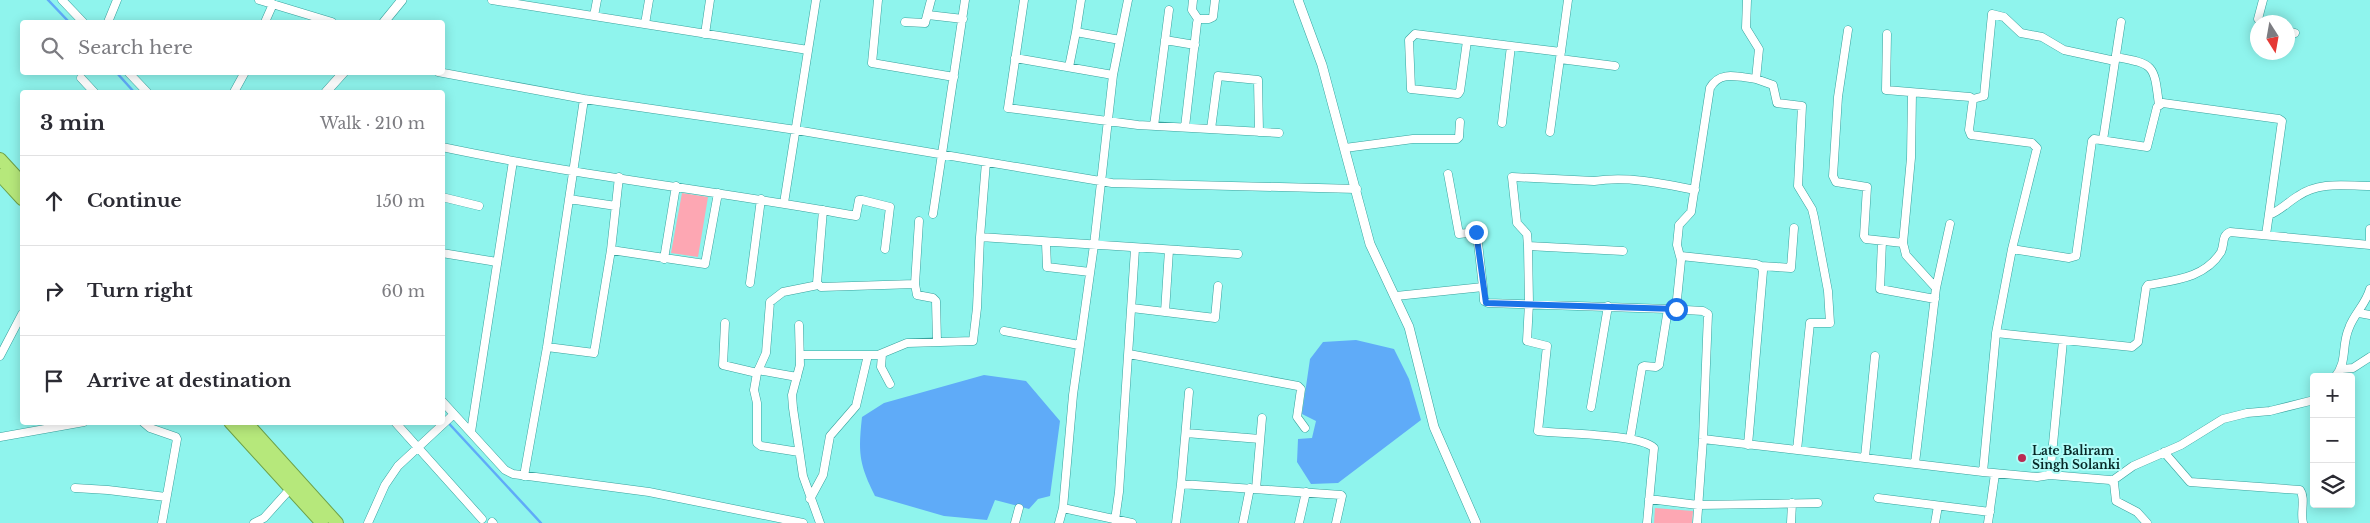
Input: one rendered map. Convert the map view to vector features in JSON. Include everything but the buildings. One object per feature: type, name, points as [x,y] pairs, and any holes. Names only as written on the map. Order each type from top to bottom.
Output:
[{"type":"highway","points":[[0,159],[20,189]]},
{"type":"highway","points":[[0,175],[20,190]]},
{"type":"highway","points":[[233,425],[322,523]]},
{"type":"highway","points":[[249,425],[337,523]]},
{"type":"street","points":[[62,0],[81,20]]},
{"type":"street","points":[[109,20],[118,0]]},
{"type":"street","points":[[259,0],[273,4],[285,3],[327,20]]},
{"type":"street","points":[[386,20],[402,0]]},
{"type":"street","points":[[493,0],[808,50]]},
{"type":"street","points":[[594,16],[597,0]]},
{"type":"street","points":[[645,24],[649,0]]},
{"type":"street","points":[[705,34],[710,0]]},
{"type":"street","points":[[784,203],[816,0]]},
{"type":"street","points":[[878,0],[872,63],[954,77]]},
{"type":"street","points":[[905,22],[923,24],[927,21],[930,0]]},
{"type":"street","points":[[933,214],[965,0]]},
{"type":"street","points":[[1024,0],[1008,108],[1154,126],[1279,133]]},
{"type":"street","points":[[1068,67],[1076,32],[1080,0]]},
{"type":"street","points":[[1059,523],[1063,508],[1072,395],[1094,246],[1113,75],[1128,0]]},
{"type":"street","points":[[1193,0],[1193,14],[1198,19],[1212,18],[1215,0]]},
{"type":"street","points":[[1298,0],[1322,65],[1357,189],[1370,244],[1396,296],[1409,328],[1434,427],[1476,523]]},
{"type":"street","points":[[1550,132],[1568,0]]},
{"type":"street","points":[[1747,0],[1746,28],[1759,49],[1756,79]]},
{"type":"street","points":[[2259,15],[2263,0]]},
{"type":"street","points":[[266,20],[273,4]]},
{"type":"street","points":[[1154,126],[1168,10]]},
{"type":"street","points":[[1887,34],[1885,88],[1888,92],[1970,97],[1973,99],[1984,96],[1992,14],[2004,17],[2021,33],[2042,36],[2064,50],[2143,62],[2148,65],[2155,78],[2159,105],[2148,147],[2094,139],[2090,144],[2076,256],[2069,258],[2012,249]]},
{"type":"street","points":[[928,15],[963,19]]},
{"type":"street","points":[[1185,127],[1198,19]]},
{"type":"street","points":[[2103,140],[2121,22]]},
{"type":"street","points":[[1848,30],[1838,97],[1833,176],[1836,182],[1867,187],[1864,236],[1868,240],[1903,243]]},
{"type":"street","points":[[1076,32],[1120,40]]},
{"type":"street","points":[[1467,41],[1458,94],[1411,89],[1409,40],[1412,35],[1467,41],[1511,46],[1615,66]]},
{"type":"street","points":[[1165,40],[1195,45]]},
{"type":"street","points":[[1502,123],[1511,46]]},
{"type":"street","points":[[1015,58],[1113,75]]},
{"type":"street","points":[[445,73],[584,99],[796,130],[1100,181],[1357,189]]},
{"type":"street","points":[[131,75],[145,90]]},
{"type":"street","points":[[235,90],[242,75]]},
{"type":"street","points":[[328,90],[341,75]]},
{"type":"street","points":[[1211,129],[1218,76],[1258,80],[1259,132]]},
{"type":"street","points":[[1630,439],[1642,367],[1656,367],[1659,365],[1672,309],[1680,256],[1677,245],[1679,225],[1690,215],[1708,100],[1714,81],[1722,76],[1756,79],[1773,85],[1779,104],[1802,106],[1798,186],[1812,209],[1820,242],[1828,291],[1830,323],[1810,323],[1797,450]]},
{"type":"street","points":[[81,78],[92,90]]},
{"type":"street","points":[[1912,93],[1910,158],[1903,243],[1906,255],[1936,288]]},
{"type":"street","points":[[524,476],[547,347],[584,99]]},
{"type":"street","points":[[1973,99],[1969,130],[1971,135],[2032,143],[2037,148],[2012,249],[1996,333],[1983,472]]},
{"type":"street","points":[[2159,105],[2163,103],[2279,119],[2282,121],[2266,235]]},
{"type":"street","points":[[1345,148],[1413,139],[1456,139],[1459,137],[1460,122]]},
{"type":"street","points":[[445,148],[513,161],[761,199],[856,216],[860,200],[890,207],[886,249]]},
{"type":"street","points":[[471,432],[513,161]]},
{"type":"street","points":[[800,354],[882,354],[907,343],[970,342],[974,339],[986,162]]},
{"type":"street","points":[[1448,174],[1459,234],[1476,232],[1477,234],[1486,303],[1672,309],[1703,311],[1708,314],[1703,440],[1697,523]]},
{"type":"street","points":[[547,347],[593,354],[610,250],[619,177]]},
{"type":"street","points":[[1647,523],[1654,448],[1646,442],[1630,439],[1538,431],[1547,346],[1527,340],[1529,303],[1527,234],[1517,223],[1512,177],[1594,181],[1606,178],[1663,183],[1694,190]]},
{"type":"street","points":[[2269,215],[2308,190],[2345,184],[2370,186]]},
{"type":"street","points":[[664,259],[676,186]]},
{"type":"street","points":[[610,250],[705,264],[718,193]]},
{"type":"street","points":[[445,198],[479,206]]},
{"type":"street","points":[[569,199],[616,206]]},
{"type":"street","points":[[750,283],[761,199]]},
{"type":"street","points":[[818,285],[823,210]]},
{"type":"street","points":[[919,221],[915,284],[918,295],[933,298],[936,301],[937,342]]},
{"type":"street","points":[[1915,463],[1934,299],[1950,224]]},
{"type":"street","points":[[1680,256],[1791,268],[1794,228]]},
{"type":"street","points":[[1996,333],[2132,347],[2138,342],[2145,292],[2148,285],[2190,277],[2200,272],[2221,252],[2224,237],[2230,232],[2370,243],[2370,229]]},
{"type":"street","points":[[980,237],[1046,243],[1238,254]]},
{"type":"street","points":[[1882,241],[1880,289],[1934,299]]},
{"type":"street","points":[[1046,243],[1047,265],[1049,268],[1090,272]]},
{"type":"street","points":[[1528,246],[1623,251]]},
{"type":"street","points":[[1114,520],[1129,354],[1135,248]]},
{"type":"street","points":[[1165,312],[1169,250]]},
{"type":"street","points":[[445,253],[497,262]]},
{"type":"street","points":[[1748,445],[1761,266]]},
{"type":"street","points":[[799,452],[757,444],[757,402],[754,390],[757,371],[766,353],[770,302],[783,292],[818,285],[822,287],[915,284]]},
{"type":"street","points":[[1132,308],[1215,318],[1218,286]]},
{"type":"street","points":[[1396,296],[1483,287]]},
{"type":"street","points":[[2339,373],[2342,368],[2349,326],[2359,313],[2370,289]]},
{"type":"street","points":[[1591,407],[1608,306]]},
{"type":"street","points":[[2359,313],[2370,315]]},
{"type":"street","points":[[0,356],[20,318]]},
{"type":"street","points":[[725,323],[723,365],[797,377]]},
{"type":"street","points":[[798,325],[800,354],[792,402],[803,476],[820,523]]},
{"type":"street","points":[[1004,331],[1080,345]]},
{"type":"street","points":[[2050,476],[2063,341]]},
{"type":"street","points":[[882,354],[881,368],[890,384]]},
{"type":"street","points":[[1129,354],[1298,386],[1301,389],[1297,417],[1304,428]]},
{"type":"street","points":[[810,499],[823,475],[830,436],[856,406],[868,355]]},
{"type":"street","points":[[1865,457],[1875,356]]},
{"type":"street","points":[[2342,368],[2353,368],[2370,357]]},
{"type":"street","points":[[1176,523],[1182,484],[1189,392]]},
{"type":"street","points":[[1703,440],[1865,457],[1995,474],[2112,481],[2123,471],[2164,452],[2229,416],[2270,411],[2310,401]]},
{"type":"street","points":[[445,407],[450,418],[471,432],[505,470],[513,474],[649,492],[803,523]]},
{"type":"street","points":[[445,423],[450,418]]},
{"type":"street","points":[[1244,523],[1253,488],[1262,418]]},
{"type":"street","points":[[146,425],[177,438],[162,523]]},
{"type":"street","points":[[398,425],[482,518]]},
{"type":"street","points":[[368,523],[392,473],[443,425]]},
{"type":"street","points":[[0,437],[39,426]]},
{"type":"street","points":[[1186,433],[1260,439]]},
{"type":"street","points":[[2164,452],[2190,482],[2300,490],[2303,495],[2301,516],[2303,523]]},
{"type":"street","points":[[1988,523],[1995,474]]},
{"type":"street","points":[[2112,481],[2116,501],[2138,512],[2147,523]]},
{"type":"street","points":[[1182,484],[1342,495],[1336,523]]},
{"type":"street","points":[[76,488],[166,497]]},
{"type":"street","points":[[258,522],[290,488]]},
{"type":"street","points":[[1300,523],[1306,492]]},
{"type":"street","points":[[1878,498],[1990,512]]},
{"type":"street","points":[[1649,499],[1698,505],[1818,503]]},
{"type":"street","points":[[1791,523],[1792,503]]},
{"type":"street","points":[[1935,523],[1938,506]]},
{"type":"street","points":[[1015,523],[1019,508]]},
{"type":"street","points":[[1063,508],[1132,523]]},
{"type":"shaded area","points":[[682,193],[708,197],[698,257],[671,253]]},
{"type":"shaded area","points":[[1655,508],[1693,511],[1692,523],[1654,523]]},
{"type":"water","points":[[1356,340],[1394,349],[1409,379],[1421,420],[1338,483],[1311,484],[1297,462],[1298,439],[1312,438],[1316,421],[1302,414],[1310,359],[1323,342]]},
{"type":"water","points":[[984,375],[1026,381],[1060,421],[1050,496],[1038,499],[1029,509],[995,500],[987,520],[944,516],[875,496],[861,458],[862,417],[884,403]]},
{"type":"waterway","points":[[48,0],[67,20]]},
{"type":"waterway","points":[[119,75],[132,90]]},
{"type":"waterway","points":[[445,419],[541,523]]},
{"type":"place","name":"Late Baliram Singh Solanki","points":[[2022,458]]},
{"type":"route","points":[[1476,232],[1484,301],[1486,303],[1676,309]]}]
